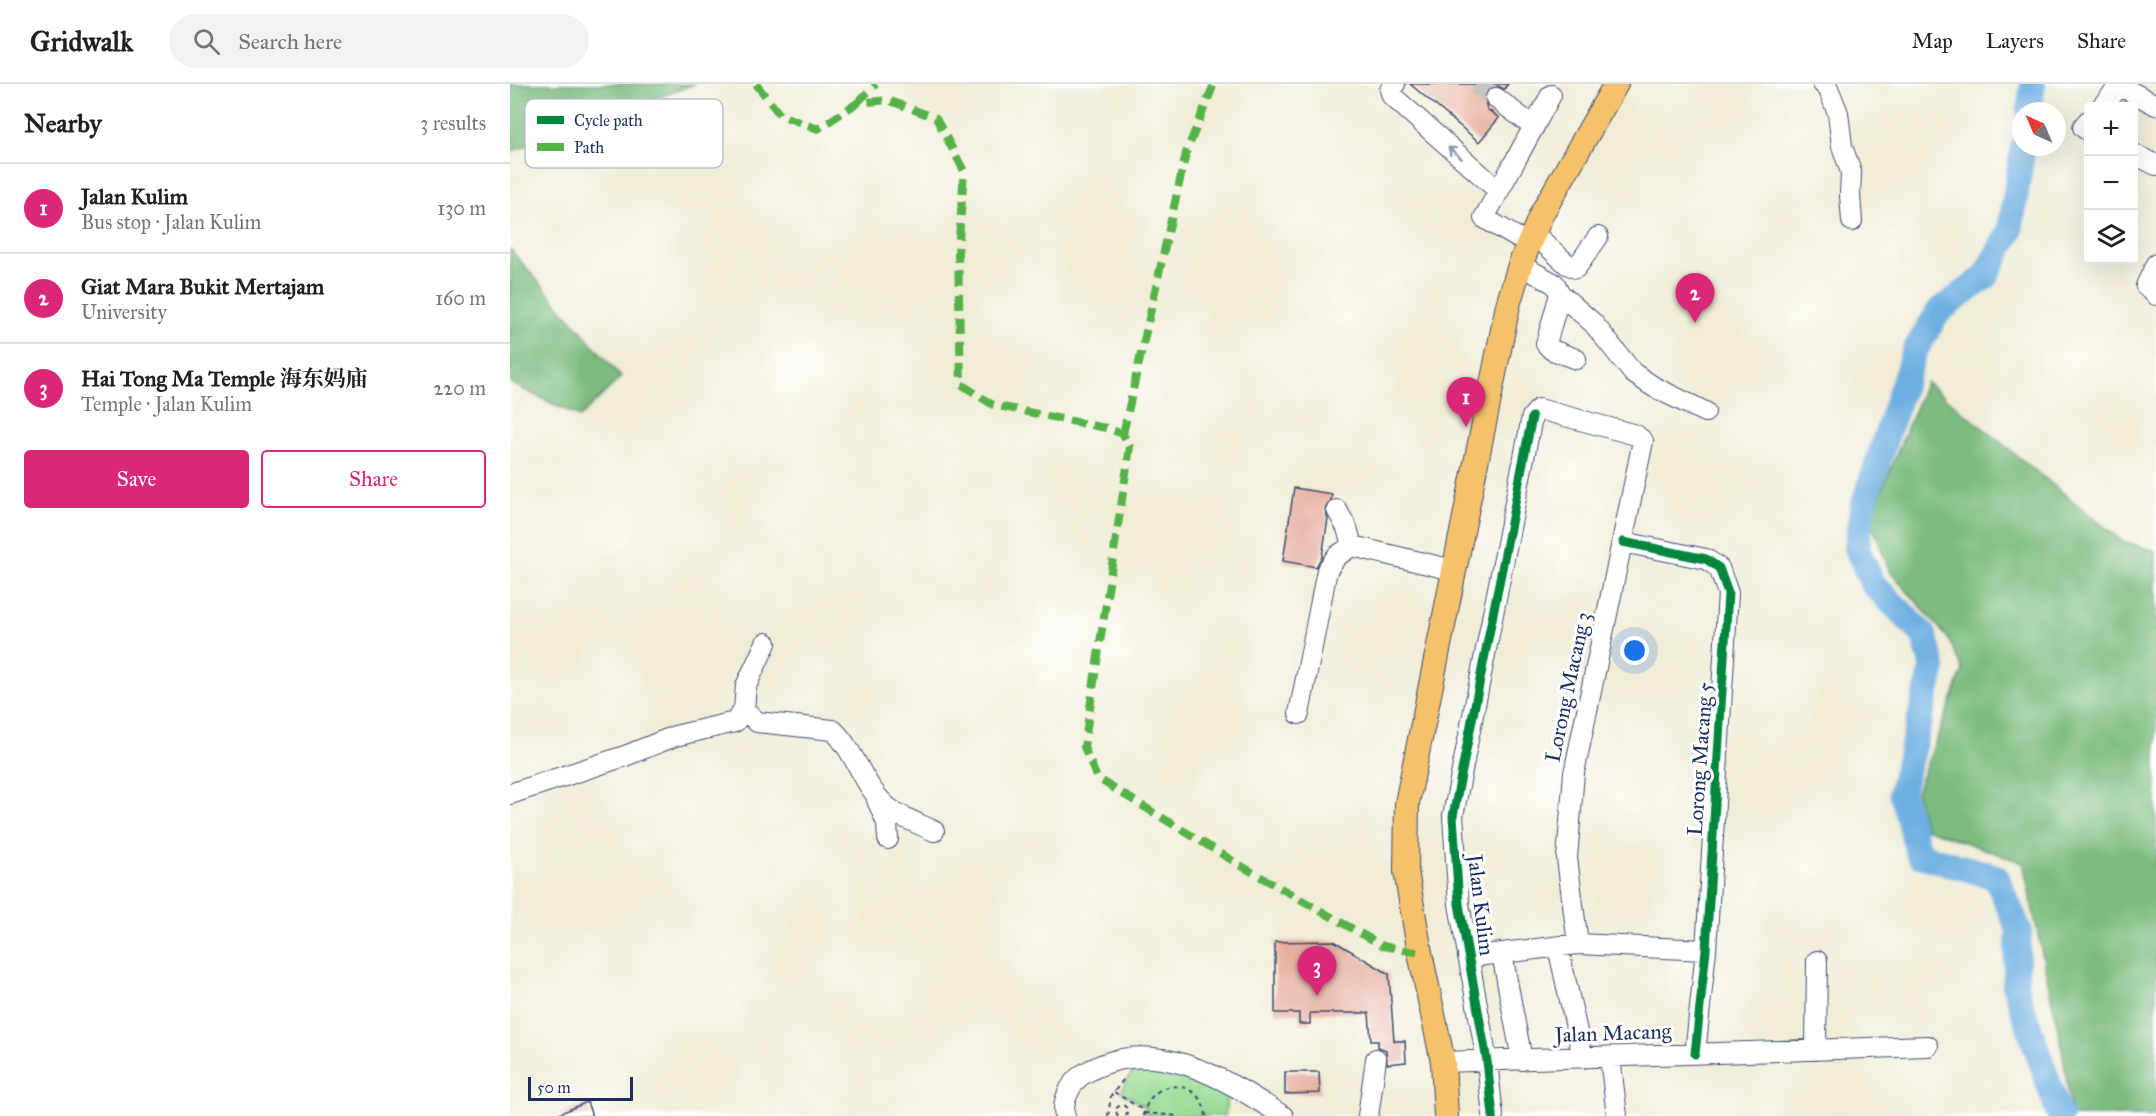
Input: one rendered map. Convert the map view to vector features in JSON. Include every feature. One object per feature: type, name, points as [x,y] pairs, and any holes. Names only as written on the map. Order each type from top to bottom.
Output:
[{"type":"main road","points":[[1446,1116],[1443,1062],[1420,953],[1406,871],[1407,803],[1508,305],[1527,247],[1611,90]]},
{"type":"street","points":[[1395,84],[1390,90],[1392,96],[1498,191]]},
{"type":"street","points":[[1823,84],[1828,88],[1838,113],[1842,130],[1842,146],[1851,172],[1852,221]]},
{"type":"street","points":[[2105,102],[2120,85],[2156,105]]},
{"type":"street","points":[[1551,95],[1484,218],[1527,247],[1576,268],[1598,237]]},
{"type":"street","points":[[1496,98],[1534,127]]},
{"type":"street","points":[[2137,156],[2156,165]]},
{"type":"street","points":[[1527,247],[1557,289],[1593,323],[1633,373],[1654,387],[1705,412]]},
{"type":"street","points":[[1567,264],[1557,289],[1546,344],[1552,350],[1576,359]]},
{"type":"street","points":[[2156,264],[2146,286],[2156,295]]},
{"type":"street","name":"Jalan Kulim","points":[[1493,1116],[1487,1061],[1459,904],[1453,816],[1532,417],[1539,409],[1636,435],[1642,441]]},
{"type":"street","name":"Lorong Macang 3","points":[[1578,944],[1567,858],[1574,773],[1642,441]]},
{"type":"street","points":[[1337,510],[1347,528],[1352,546]]},
{"type":"street","name":"Lorong Macang 5","points":[[1623,542],[1706,560],[1719,568],[1728,592],[1706,950],[1695,1054]]},
{"type":"street","points":[[1299,714],[1327,570],[1337,556],[1352,546],[1454,570]]},
{"type":"street","points":[[510,794],[625,756],[675,736],[735,722],[744,709],[746,686],[766,643]]},
{"type":"street","points":[[744,709],[757,722],[834,730],[842,738],[875,795],[887,823],[888,839]]},
{"type":"street","points":[[875,795],[886,807],[934,831]]},
{"type":"street","points":[[1468,957],[1578,944],[1706,950]]},
{"type":"street","points":[[1558,947],[1582,1058]]},
{"type":"street","points":[[1502,954],[1522,1060]]},
{"type":"street","points":[[1816,1050],[1817,961]]},
{"type":"street","name":"Jalan Macang","points":[[1443,1062],[1928,1046]]},
{"type":"street","points":[[1065,1116],[1063,1112],[1068,1095],[1076,1079],[1092,1068],[1114,1061],[1150,1057],[1185,1063],[1234,1085],[1283,1116]]},
{"type":"street","points":[[1610,1057],[1617,1116]]},
{"type":"street","points":[[1368,1116],[1376,1059]]},
{"type":"path","points":[[1108,1116],[1111,1096],[1139,1058]]},
{"type":"path","points":[[1144,1115],[1148,1103],[1161,1090],[1179,1086],[1196,1094],[1202,1101],[1206,1116]]},
{"type":"path","points":[[1114,1092],[1143,1110],[1144,1115]]},
{"type":"path","points":[[1124,1099],[1129,1111],[1126,1116]]},
{"type":"path","points":[[1118,1116],[1115,1111],[1116,1107],[1126,1105]]},
{"type":"path","points":[[1144,1115],[1179,1116]]},
{"type":"green space","points":[[510,84],[695,84],[654,99],[525,99],[525,146],[510,152]]},
{"type":"green space","points":[[510,249],[621,377],[580,417],[510,383]]},
{"type":"green space","points":[[1926,382],[2122,541],[2156,551],[2156,1116],[2072,1116],[2062,1049],[2023,863],[1925,828],[1916,792],[1963,670],[1948,638],[1889,570],[1870,519]]},
{"type":"green space","points":[[1158,1065],[1214,1085],[1227,1095],[1225,1116],[1146,1116],[1146,1107],[1121,1092],[1127,1079],[1135,1072]]},
{"type":"building","points":[[1410,84],[1508,84],[1504,89],[1498,86],[1486,91],[1484,97],[1487,109],[1499,118],[1479,142]]},
{"type":"building","points":[[1294,488],[1332,494],[1325,509],[1328,519],[1322,556],[1316,567],[1283,561]]},
{"type":"building","points":[[1334,941],[1389,974],[1394,1041],[1405,1041],[1406,1062],[1387,1064],[1386,1050],[1378,1047],[1378,1041],[1371,1041],[1369,1013],[1310,1013],[1310,1024],[1299,1024],[1299,1013],[1275,1013],[1275,942]]},
{"type":"building","points":[[1285,1072],[1319,1072],[1320,1093],[1285,1094]]},
{"type":"building","points":[[587,1102],[592,1116],[554,1116]]},
{"type":"waterway","points":[[2030,102],[2033,84]]},
{"type":"waterway","points":[[2022,156],[2010,231],[1985,277],[1939,311],[1914,352],[1862,509],[1857,548],[1872,583],[1924,635],[1933,668],[1901,792],[1919,855],[1996,877],[2019,930],[2015,987],[2060,1116]]},
{"type":"tunnel","points":[[1476,84],[1496,98]]},
{"type":"marked path","points":[[756,84],[780,115],[818,129],[857,103],[888,100],[936,118],[964,171],[958,253],[961,384],[993,405],[1106,428],[1123,434],[1130,447],[1084,747],[1097,778],[1238,864],[1383,946],[1420,953]]},
{"type":"marked path","points":[[857,103],[876,84]]},
{"type":"marked path","points":[[1123,434],[1186,153],[1214,84]]},
{"type":"cycle path","points":[[1493,1116],[1487,1061],[1459,904],[1453,816],[1532,417]]},
{"type":"cycle path","points":[[1623,542],[1706,559],[1719,568],[1728,593],[1706,950],[1695,1054]]},
{"type":"place","name":"Giat Mara Bukit Mertajam","points":[[1695,323]]},
{"type":"place","name":"Jalan Kulim","points":[[1466,427]]},
{"type":"place","name":"Hai Tong Ma Temple 海东妈庙","points":[[1317,996]]}]
